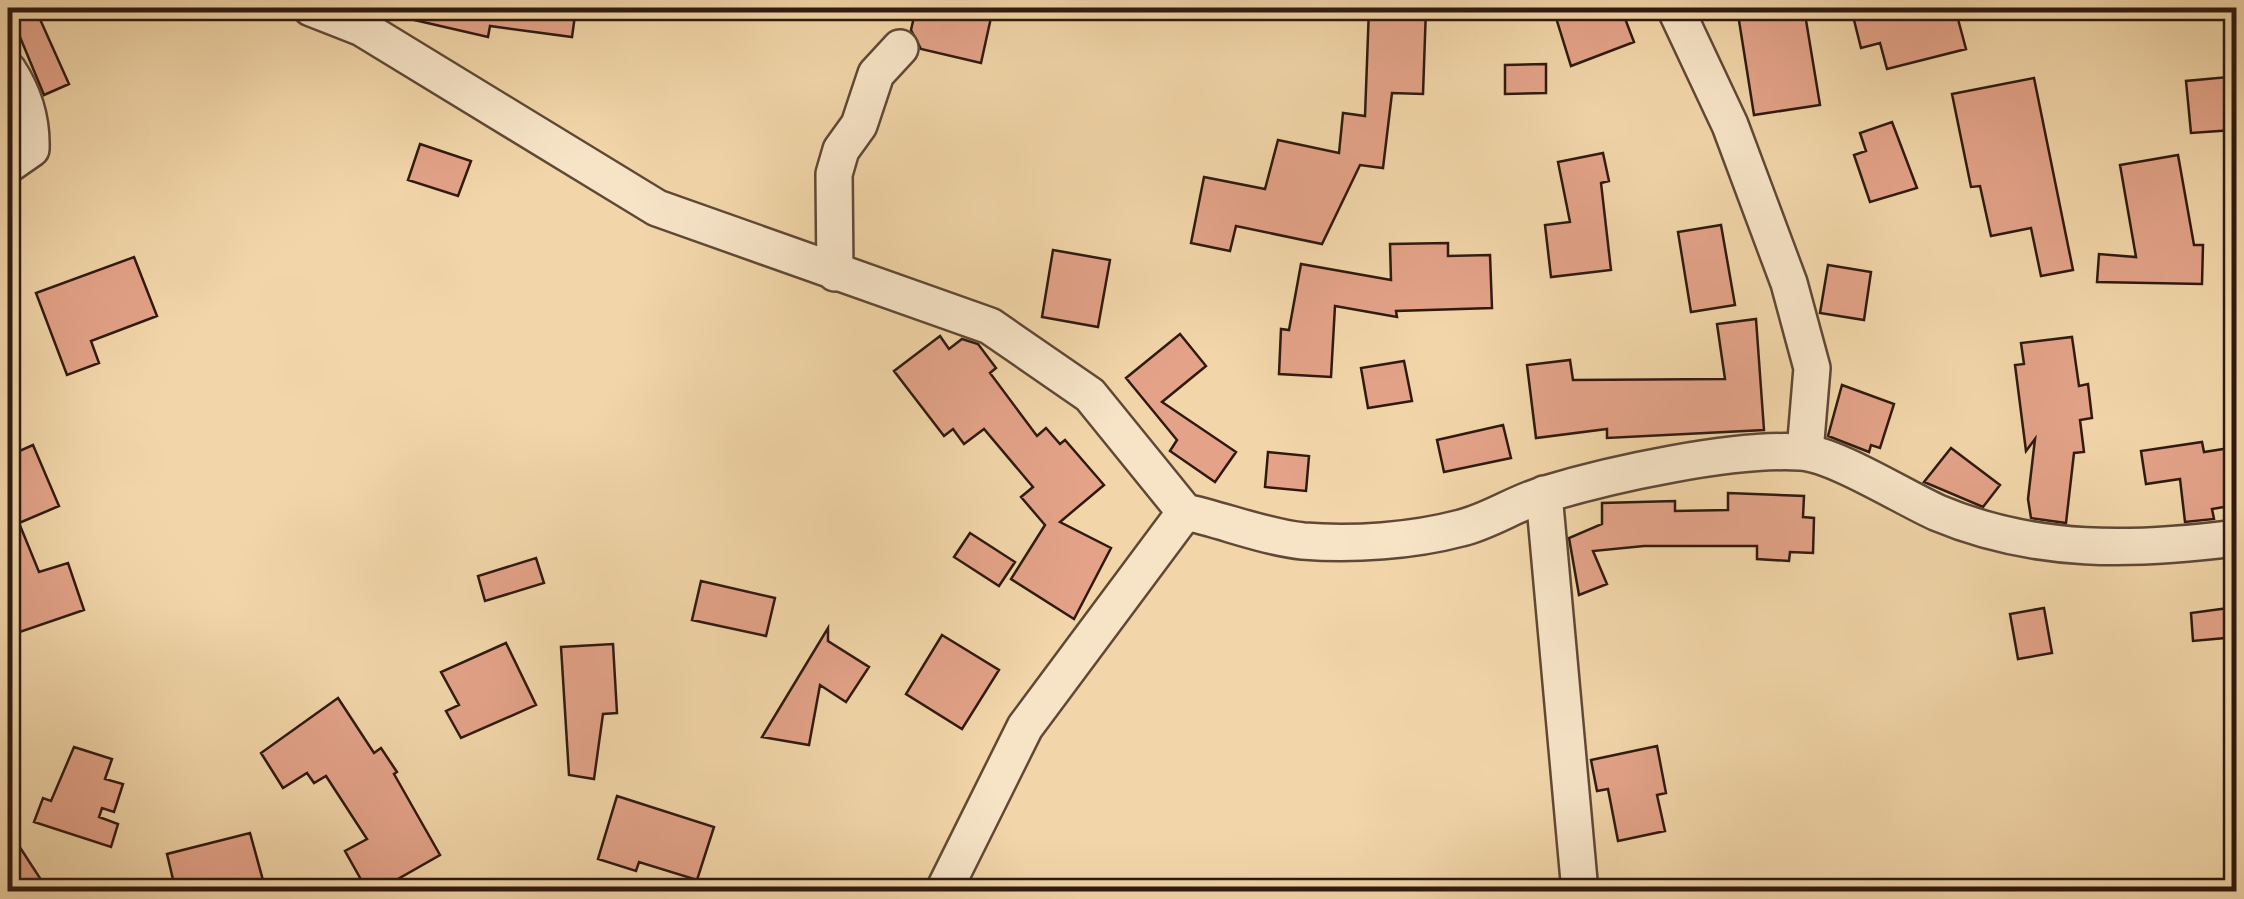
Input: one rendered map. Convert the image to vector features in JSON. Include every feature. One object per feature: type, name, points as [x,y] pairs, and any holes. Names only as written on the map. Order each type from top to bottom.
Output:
[{"type":"street","points":[[311,8],[362,28],[658,208],[990,326],[1090,395],[1184,512],[1300,540],[1373,542],[1462,528],[1544,494],[1752,452],[1805,452],[1972,527],[2024,539],[2109,549],[2236,538]]},
{"type":"street","points":[[1674,8],[1730,124],[1789,284],[1812,368],[1805,452]]},
{"type":"street","points":[[835,273],[837,162],[859,124],[876,74],[900,48]]},
{"type":"street","points":[[8,70],[21,90],[32,129],[31,148],[8,165]]},
{"type":"street","points":[[1544,494],[1580,892]]},
{"type":"street","points":[[944,892],[1024,726],[1184,512]]},
{"type":"building","points":[[8,8],[35,8],[69,84],[44,95]]},
{"type":"building","points":[[411,8],[576,8],[572,37],[490,26],[488,37],[410,19]]},
{"type":"building","points":[[916,8],[969,8],[992,13],[981,63],[921,49],[911,30]]},
{"type":"building","points":[[1369,8],[1426,8],[1423,94],[1392,93],[1383,168],[1360,165],[1322,244],[1236,226],[1230,251],[1191,243],[1204,177],[1265,189],[1278,140],[1339,153],[1343,113],[1365,116]]},
{"type":"building","points":[[1553,8],[1621,8],[1634,42],[1571,66]]},
{"type":"building","points":[[1737,8],[1804,8],[1820,105],[1754,115]]},
{"type":"building","points":[[1851,8],[1955,8],[1966,49],[1887,69],[1880,43],[1861,48]]},
{"type":"building","points":[[1546,64],[1546,93],[1505,94],[1505,65]]},
{"type":"building","points":[[2228,77],[2233,130],[2191,133],[2186,81]]},
{"type":"building","points":[[2034,78],[2073,270],[2041,276],[2031,228],[1991,236],[1980,186],[1971,187],[1952,94]]},
{"type":"building","points":[[1892,122],[1917,188],[1870,202],[1854,155],[1866,151],[1860,133]]},
{"type":"building","points":[[420,144],[471,161],[458,196],[408,180]]},
{"type":"building","points":[[1603,153],[1609,181],[1601,183],[1611,270],[1551,277],[1545,225],[1570,222],[1558,162]]},
{"type":"building","points":[[2178,155],[2194,245],[2203,245],[2202,284],[2097,282],[2099,254],[2136,257],[2120,165]]},
{"type":"building","points":[[1721,225],[1735,305],[1691,312],[1678,232]]},
{"type":"building","points":[[1448,243],[1448,256],[1490,255],[1492,308],[1396,311],[1397,317],[1335,306],[1331,377],[1279,374],[1281,329],[1289,330],[1301,264],[1391,280],[1390,244]]},
{"type":"building","points":[[1053,250],[1110,260],[1098,327],[1042,317]]},
{"type":"building","points":[[134,257],[157,316],[91,341],[99,363],[67,375],[36,293]]},
{"type":"building","points":[[1828,265],[1871,272],[1864,320],[1820,313]]},
{"type":"building","points":[[1756,319],[1764,430],[1607,438],[1607,429],[1536,438],[1527,365],[1570,360],[1573,380],[1725,379],[1717,324]]},
{"type":"building","points":[[1180,334],[1206,366],[1162,402],[1236,452],[1215,482],[1170,451],[1177,440],[1126,378]]},
{"type":"building","points":[[940,336],[949,349],[962,339],[978,344],[996,368],[990,373],[1037,436],[1046,428],[1060,444],[1065,440],[1104,485],[1060,522],[1111,548],[1074,619],[1011,579],[1045,525],[1021,497],[1033,487],[984,429],[964,444],[953,429],[944,436],[894,371]]},
{"type":"building","points":[[2072,337],[2079,386],[2088,384],[2092,418],[2080,420],[2084,452],[2074,453],[2066,523],[2031,518],[2028,499],[2035,439],[2026,451],[2015,365],[2024,364],[2021,343]]},
{"type":"building","points":[[1404,361],[1412,401],[1368,408],[1361,368]]},
{"type":"building","points":[[1842,385],[1894,404],[1880,448],[1871,445],[1869,452],[1828,436]]},
{"type":"building","points":[[1503,425],[1511,458],[1444,472],[1437,440]]},
{"type":"building","points":[[2202,442],[2204,452],[2236,447],[2236,505],[2212,509],[2214,519],[2185,522],[2180,479],[2146,484],[2141,451]]},
{"type":"building","points":[[33,445],[59,506],[19,523],[39,572],[68,563],[84,610],[8,636],[8,456]]},
{"type":"building","points":[[1951,448],[2000,485],[1983,507],[1924,482]]},
{"type":"building","points":[[1268,452],[1309,456],[1306,491],[1265,487]]},
{"type":"building","points":[[1728,493],[1804,496],[1803,517],[1814,518],[1813,553],[1790,552],[1789,561],[1757,559],[1757,546],[1644,546],[1593,551],[1607,584],[1579,595],[1569,538],[1602,524],[1602,503],[1675,501],[1675,511],[1728,510]]},
{"type":"building","points":[[970,533],[1015,562],[999,586],[954,557]]},
{"type":"building","points":[[536,558],[544,583],[485,601],[478,576]]},
{"type":"building","points":[[701,581],[775,598],[766,636],[692,620]]},
{"type":"building","points":[[2236,607],[2236,637],[2193,641],[2191,613]]},
{"type":"building","points":[[2044,608],[2052,653],[2018,659],[2010,614]]},
{"type":"building","points":[[828,628],[828,641],[869,667],[846,702],[820,685],[809,745],[762,737]]},
{"type":"building","points":[[942,635],[999,670],[962,729],[906,694]]},
{"type":"building","points":[[506,643],[536,705],[461,738],[446,711],[459,705],[441,672]]},
{"type":"building","points":[[613,644],[617,713],[603,714],[594,779],[569,775],[561,647]]},
{"type":"building","points":[[338,698],[374,753],[381,748],[397,772],[394,774],[440,855],[375,892],[368,892],[345,851],[367,839],[326,776],[314,783],[307,773],[283,788],[261,753]]},
{"type":"building","points":[[1657,746],[1666,793],[1657,795],[1665,831],[1618,841],[1608,789],[1597,791],[1591,760]]},
{"type":"building","points":[[74,747],[112,759],[105,779],[123,784],[114,812],[102,808],[99,817],[118,824],[111,847],[34,822],[43,798],[51,801]]},
{"type":"building","points":[[617,796],[714,827],[697,880],[639,862],[636,871],[598,859]]},
{"type":"building","points":[[8,829],[49,892],[8,892]]},
{"type":"building","points":[[250,833],[264,884],[236,892],[176,892],[167,854]]}]
